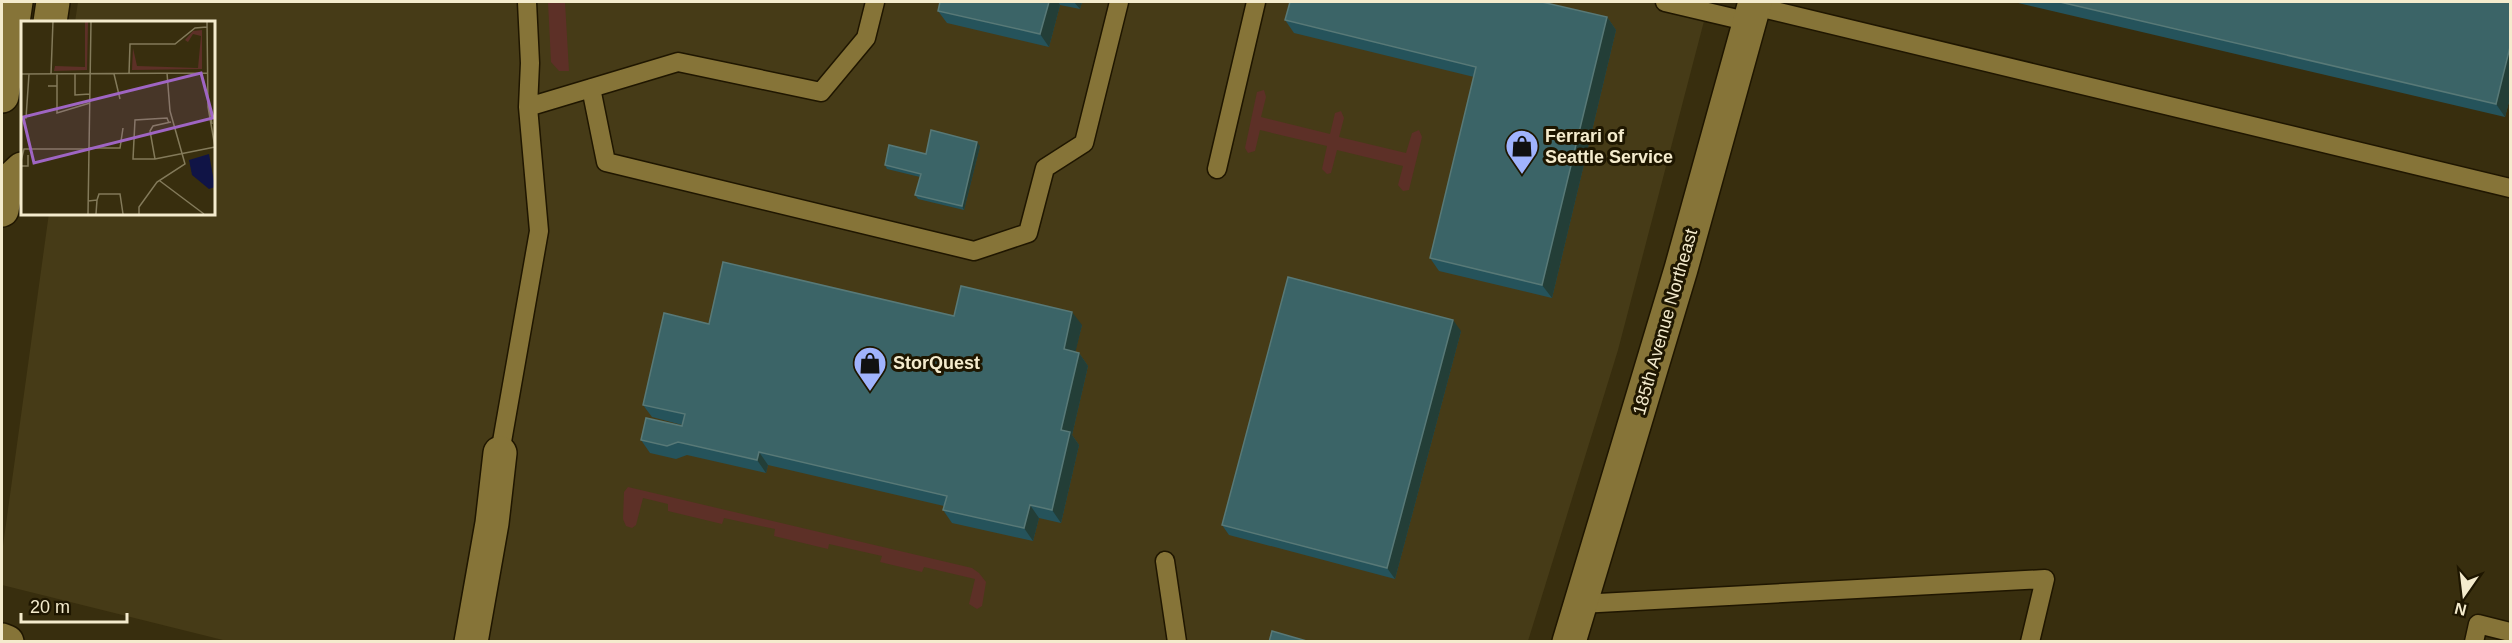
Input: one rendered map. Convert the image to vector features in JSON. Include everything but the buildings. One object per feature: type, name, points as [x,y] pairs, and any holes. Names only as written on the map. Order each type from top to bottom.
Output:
[{"type":"street","points":[[2,96],[16,2]]},
{"type":"street","points":[[50,21],[53,2]]},
{"type":"street","name":"185th Avenue Northeast","points":[[1569,642],[1681,269],[1753,10]]},
{"type":"street","points":[[471,642],[492,523],[500,453]]},
{"type":"street","points":[[2,640],[7,642]]},
{"type":"lane","points":[[500,453],[538,231],[528,107],[530,63],[527,2]]},
{"type":"lane","points":[[528,107],[678,62],[821,92],[866,38],[875,2]]},
{"type":"lane","points":[[591,88],[606,162],[974,251],[1028,233],[1045,168],[1084,142],[1119,2]]},
{"type":"lane","points":[[1218,169],[1256,2]]},
{"type":"lane","points":[[1665,2],[1753,10],[2511,188]]},
{"type":"lane","points":[[1165,561],[1177,642]]},
{"type":"lane","points":[[1580,604],[2045,579],[2030,642]]},
{"type":"lane","points":[[2474,642],[2478,624],[2511,632]]},
{"type":"shaded area","points":[[78,2],[1709,2],[1618,350],[1528,641],[231,642],[2,585],[2,553],[49,214],[214,214],[214,21],[75,21]]},
{"type":"shaded area","points":[[548,2],[565,2],[569,71],[559,71],[551,62]]},
{"type":"shaded area","points":[[1264,90],[1266,97],[1261,117],[1330,134],[1335,113],[1341,111],[1344,118],[1339,137],[1406,153],[1412,133],[1419,130],[1422,137],[1409,190],[1403,191],[1398,185],[1403,166],[1337,150],[1331,173],[1327,174],[1322,169],[1327,146],[1260,130],[1255,151],[1248,153],[1245,148],[1257,92]]},
{"type":"shaded area","points":[[628,487],[972,568],[986,582],[982,606],[977,609],[969,604],[975,579],[924,567],[922,572],[880,562],[882,556],[829,544],[828,549],[774,536],[775,529],[724,518],[722,524],[668,511],[668,504],[643,498],[636,525],[632,528],[626,526],[623,519],[624,492]]},
{"type":"place","name":"Ferrari of Seattle Service","points":[[1522,175]]},
{"type":"place","name":"StorQuest","points":[[870,392]]}]
